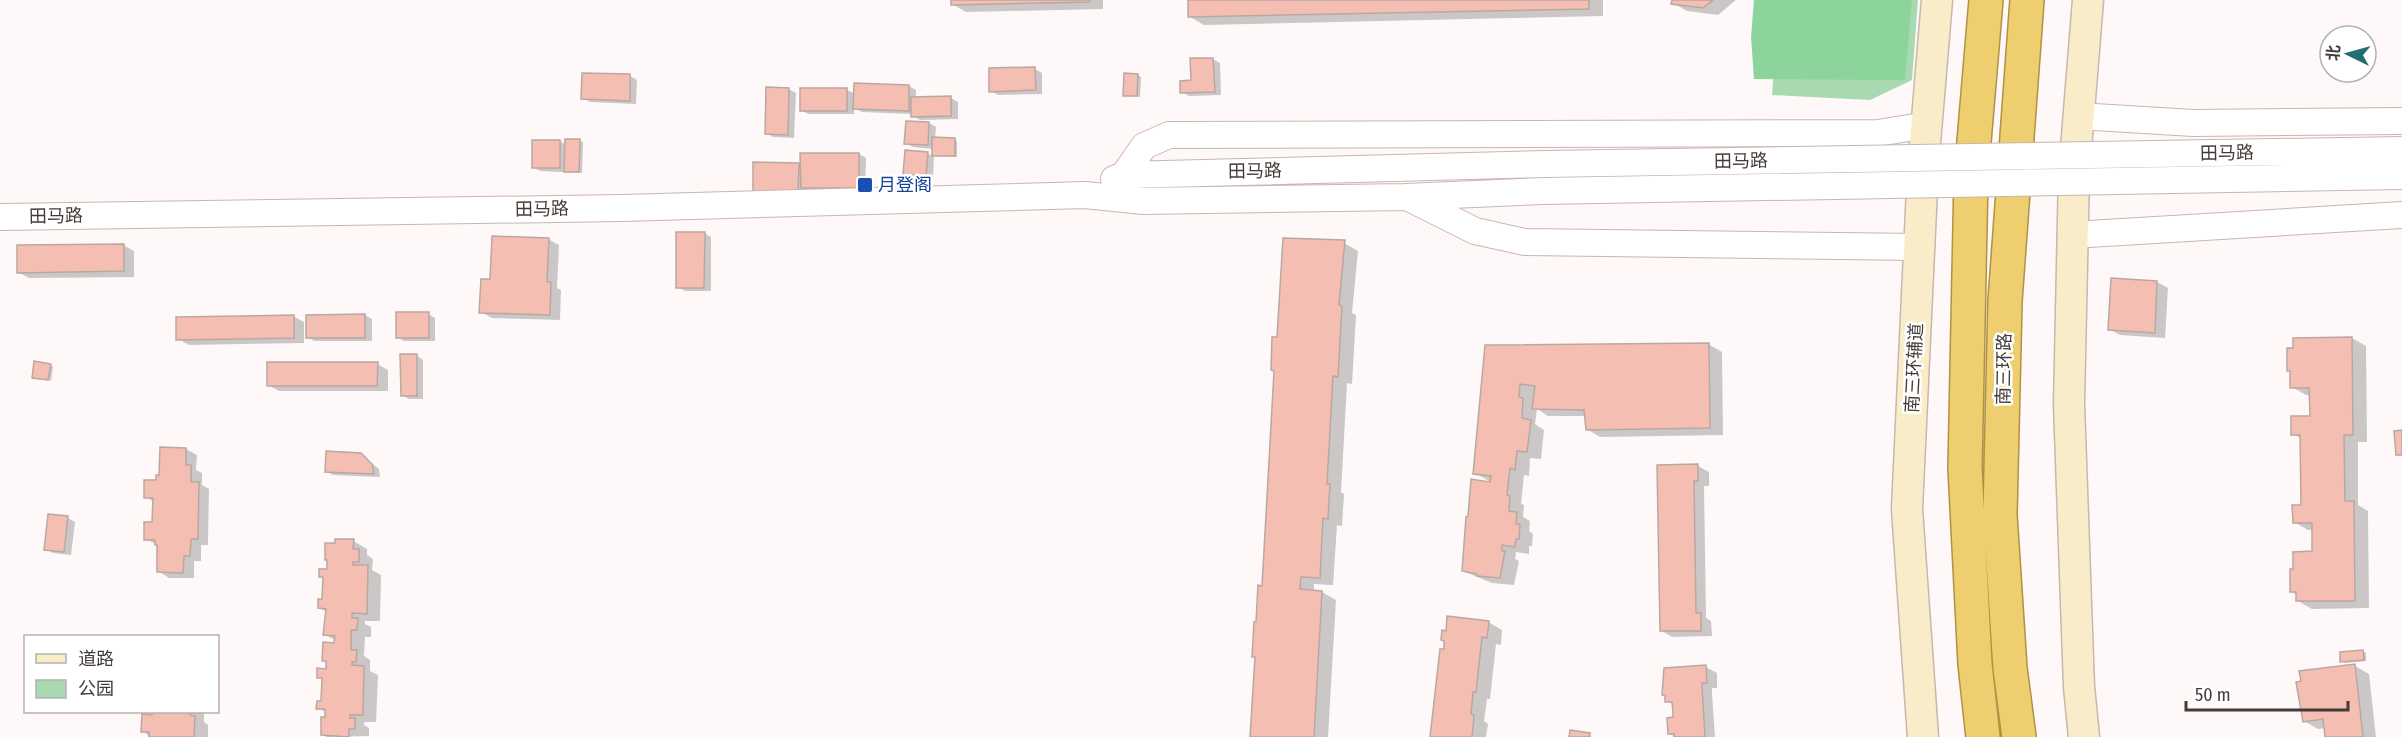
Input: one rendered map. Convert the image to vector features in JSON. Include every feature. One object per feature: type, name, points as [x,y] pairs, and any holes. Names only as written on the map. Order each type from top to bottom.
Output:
[{"type":"highway","name":"南三环路","points":[[1983,737],[1975,664],[1965,468],[1971,177],[1986,0]]},
{"type":"highway","name":"南三环路","points":[[2019,737],[2010,668],[2000,515],[2005,301],[2027,0]]},
{"type":"main road","name":"南三环辅道","points":[[1923,737],[1907,509],[1919,248],[1937,0]]},
{"type":"main road","points":[[2084,737],[2079,687],[2069,404],[2074,173],[2088,0]]},
{"type":"street","points":[[2078,116],[2193,123],[2402,121]]},
{"type":"street","points":[[1124,175],[1144,146],[1169,135],[1878,133],[1927,125]]},
{"type":"street","name":"田马路","points":[[1085,195],[1124,175],[1545,164],[2402,150]]},
{"type":"street","name":"田马路","points":[[0,217],[610,208],[1085,195],[1143,201],[1406,197],[1543,191],[2402,176]]},
{"type":"street","points":[[1406,197],[1475,231],[1525,242],[1919,248]]},
{"type":"street","points":[[2072,235],[2402,215]]},
{"type":"green space","points":[[1754,0],[1912,0],[1905,80],[1754,79],[1751,37]]},
{"type":"green space","points":[[1779,0],[1918,0],[1912,80],[1870,100],[1772,95]]},
{"type":"building","points":[[951,0],[1090,0],[1090,2],[951,5]]},
{"type":"building","points":[[1188,0],[1589,0],[1589,9],[1188,17]]},
{"type":"building","points":[[1672,0],[1713,0],[1703,8],[1671,4]]},
{"type":"building","points":[[1190,58],[1213,58],[1215,92],[1180,93],[1180,81],[1191,80]]},
{"type":"building","points":[[1035,67],[1036,90],[989,92],[989,68]]},
{"type":"building","points":[[582,73],[630,74],[630,101],[581,99]]},
{"type":"building","points":[[1124,73],[1138,74],[1137,96],[1123,96]]},
{"type":"building","points":[[854,83],[909,85],[909,111],[853,109]]},
{"type":"building","points":[[766,87],[789,88],[788,135],[765,134]]},
{"type":"building","points":[[800,88],[847,88],[847,111],[800,111]]},
{"type":"building","points":[[951,96],[951,116],[911,117],[911,97]]},
{"type":"building","points":[[906,121],[929,122],[928,145],[904,144]]},
{"type":"building","points":[[932,137],[955,138],[955,156],[932,156]]},
{"type":"building","points":[[565,139],[580,139],[579,172],[564,172]]},
{"type":"building","points":[[532,140],[560,140],[560,168],[532,168]]},
{"type":"building","points":[[905,150],[928,152],[926,176],[903,174]]},
{"type":"building","points":[[800,153],[859,153],[859,188],[801,188]]},
{"type":"building","points":[[753,162],[799,163],[798,194],[753,193]]},
{"type":"building","points":[[676,232],[705,232],[704,288],[676,288]]},
{"type":"building","points":[[492,236],[549,238],[547,282],[551,282],[550,315],[479,313],[481,279],[490,279]]},
{"type":"building","points":[[1283,238],[1345,240],[1339,305],[1342,306],[1338,377],[1333,376],[1327,484],[1330,484],[1328,519],[1323,518],[1320,578],[1301,577],[1300,589],[1322,591],[1314,737],[1250,737],[1255,657],[1252,657],[1254,622],[1256,622],[1258,585],[1262,586],[1274,371],[1271,370],[1272,337],[1277,337]]},
{"type":"building","points":[[124,244],[124,271],[17,273],[17,245]]},
{"type":"building","points":[[2111,278],[2157,281],[2155,333],[2108,330]]},
{"type":"building","points":[[396,312],[429,312],[429,338],[396,338]]},
{"type":"building","points":[[365,314],[365,338],[306,338],[306,315]]},
{"type":"building","points":[[294,315],[294,338],[176,340],[176,317]]},
{"type":"building","points":[[2352,337],[2353,435],[2344,435],[2345,501],[2354,501],[2355,601],[2296,601],[2296,592],[2290,592],[2293,552],[2312,551],[2312,523],[2293,523],[2292,505],[2301,505],[2300,435],[2291,435],[2291,416],[2310,416],[2309,388],[2290,388],[2287,348],[2293,348],[2293,338]]},
{"type":"building","points":[[1709,343],[1710,428],[1586,430],[1584,410],[1532,409],[1535,386],[1520,384],[1519,397],[1523,398],[1522,418],[1531,420],[1527,452],[1517,451],[1515,470],[1510,468],[1507,495],[1510,496],[1509,511],[1517,512],[1516,524],[1520,524],[1519,539],[1516,539],[1515,547],[1502,545],[1502,551],[1505,551],[1500,578],[1477,576],[1477,574],[1462,571],[1471,479],[1490,482],[1491,476],[1473,474],[1485,345]]},
{"type":"building","points":[[400,354],[417,354],[417,396],[401,396]]},
{"type":"building","points":[[34,361],[51,364],[48,380],[32,378]]},
{"type":"building","points":[[267,362],[378,362],[377,386],[267,386]]},
{"type":"building","points":[[2402,430],[2402,455],[2396,455],[2394,431]]},
{"type":"building","points":[[160,447],[186,448],[186,465],[191,465],[191,482],[199,482],[198,539],[191,539],[190,556],[184,556],[183,573],[157,572],[155,540],[144,540],[144,522],[152,522],[153,498],[144,498],[144,480],[156,480],[156,475],[159,475]]},
{"type":"building","points":[[326,451],[361,453],[372,464],[374,474],[325,472]]},
{"type":"building","points":[[1698,464],[1698,481],[1694,481],[1696,613],[1701,613],[1701,631],[1660,631],[1657,465]]},
{"type":"building","points":[[48,514],[68,516],[64,552],[44,550]]},
{"type":"building","points":[[335,539],[354,539],[353,549],[359,549],[359,562],[353,562],[353,565],[368,565],[367,614],[352,613],[352,618],[358,618],[357,630],[351,630],[351,650],[357,650],[356,662],[352,662],[352,665],[364,666],[363,715],[350,715],[350,718],[355,718],[355,729],[349,729],[349,737],[321,735],[321,717],[325,717],[325,709],[316,709],[317,701],[321,701],[322,678],[317,678],[317,668],[326,669],[326,661],[322,661],[323,642],[334,643],[335,636],[323,635],[326,609],[318,608],[318,599],[322,599],[323,577],[319,577],[319,569],[327,569],[325,543],[335,543]]},
{"type":"building","points":[[1447,616],[1489,621],[1487,638],[1482,637],[1476,692],[1473,692],[1472,737],[1430,737],[1440,649],[1444,649],[1444,641],[1441,640],[1442,630],[1446,631]]},
{"type":"building","points":[[2363,650],[2364,660],[2340,662],[2340,652]]},
{"type":"building","points":[[2355,664],[2363,737],[2325,737],[2323,719],[2303,722],[2296,682],[2301,681],[2299,671]]},
{"type":"building","points":[[1706,665],[1707,683],[1702,683],[1705,737],[1674,737],[1674,734],[1668,734],[1667,718],[1673,717],[1672,702],[1665,702],[1665,696],[1662,695],[1664,668]]},
{"type":"building","points":[[152,713],[190,713],[195,716],[194,737],[149,737],[149,732],[141,732],[142,714],[152,715]]},
{"type":"building","points":[[1570,730],[1590,733],[1590,737],[1569,737]]},
{"type":"place","name":"月登阁","points":[[865,185]]}]
